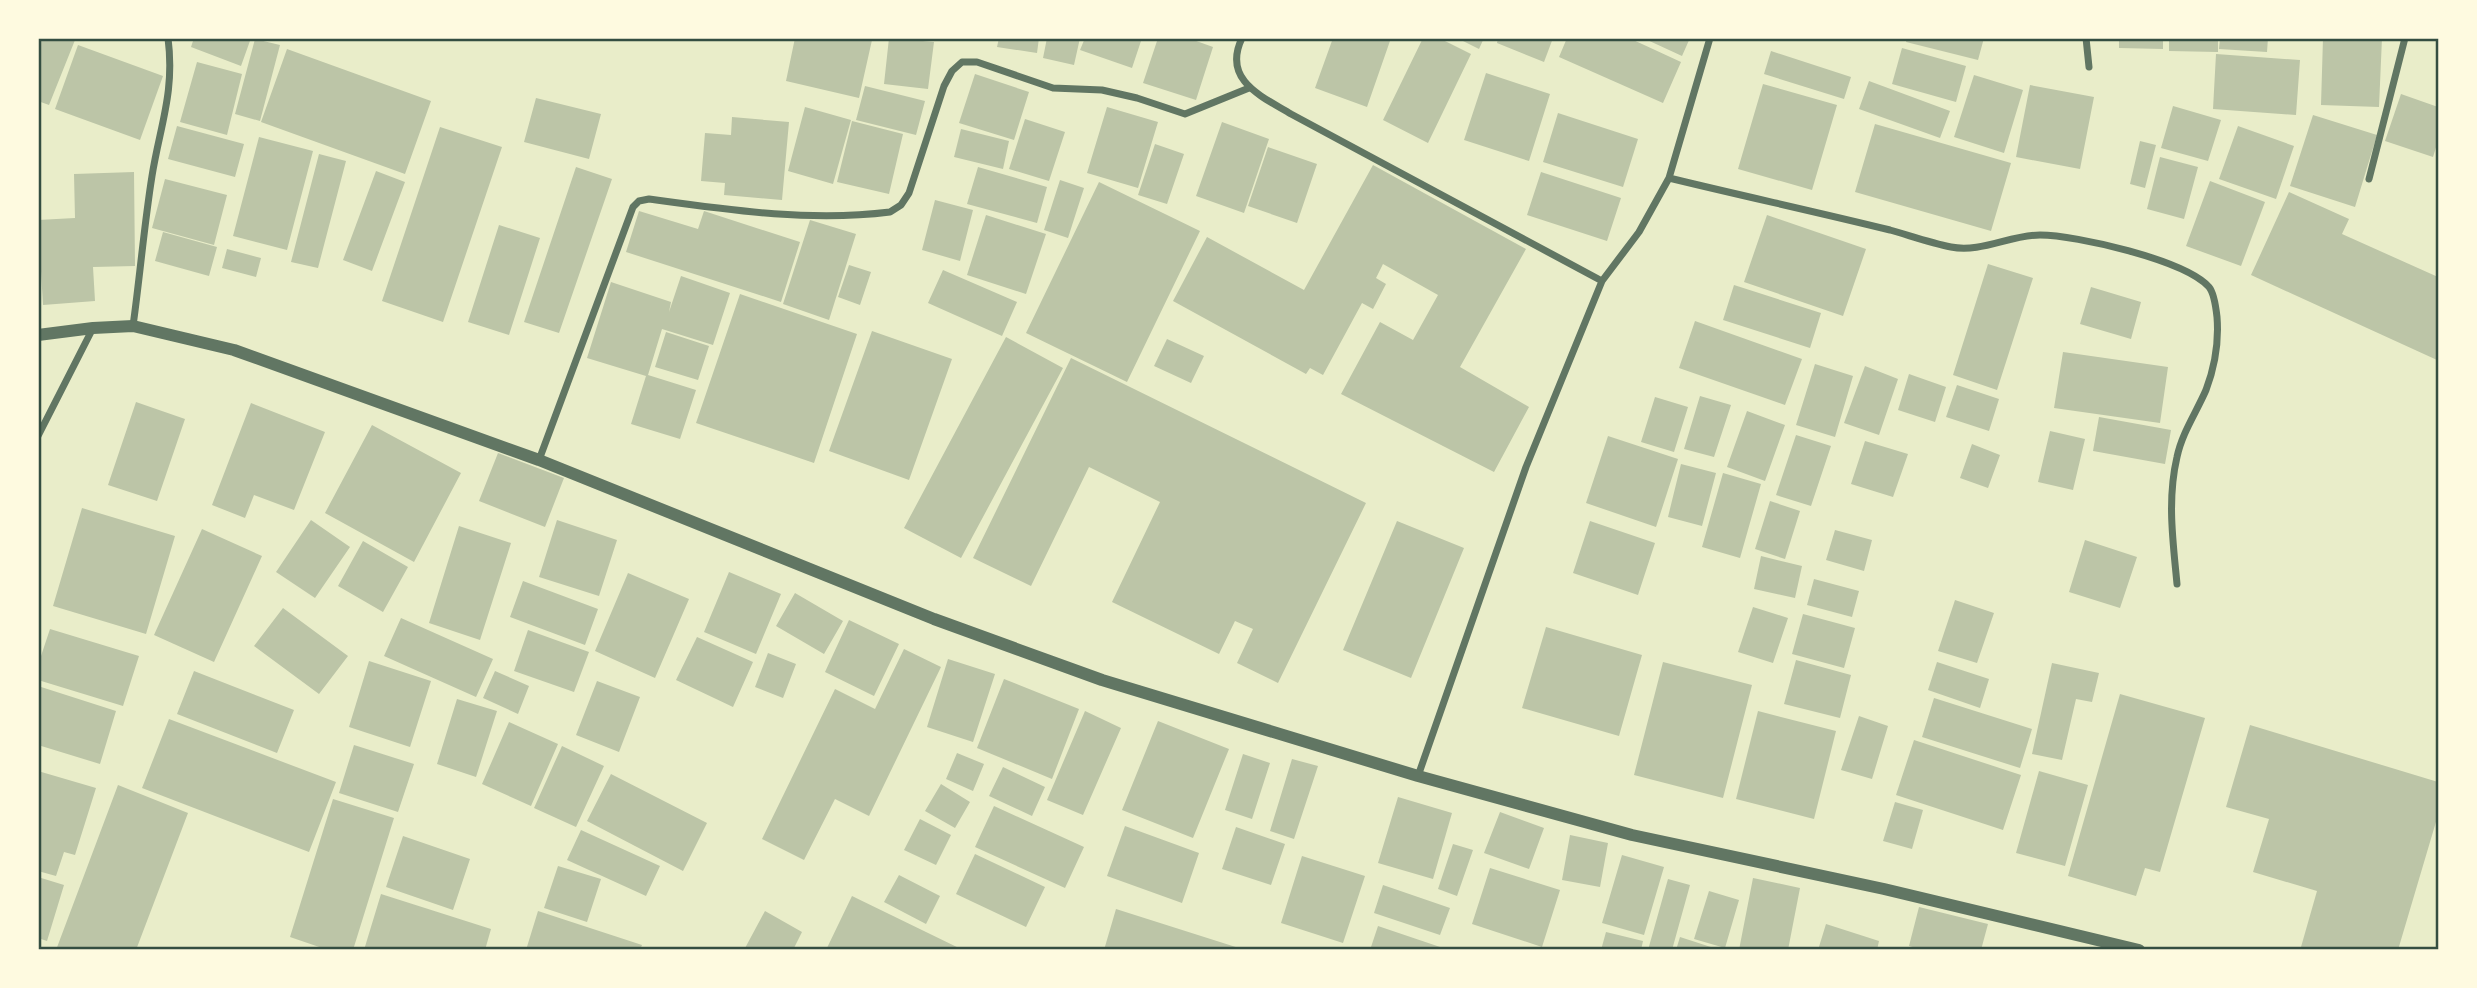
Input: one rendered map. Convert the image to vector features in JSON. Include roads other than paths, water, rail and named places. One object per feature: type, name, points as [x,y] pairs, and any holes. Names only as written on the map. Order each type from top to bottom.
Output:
[{"type":"street","points":[[133,326],[153,174],[172,67],[168,38]]},
{"type":"street","points":[[1242,38],[1236,59],[1243,80],[1249,88],[1291,114],[1602,281]]},
{"type":"street","points":[[1418,776],[1522,479],[1602,281],[1639,232],[1669,178],[1710,38]]},
{"type":"street","points":[[2087,38],[2089,67]]},
{"type":"street","points":[[2369,179],[2405,38]]},
{"type":"street","points":[[540,460],[633,207],[639,201],[649,199],[751,213],[808,215],[890,212],[901,205],[909,193],[944,86],[952,71],[962,62],[977,62],[1053,89],[1102,90],[1137,98],[1180,114],[1189,113],[1249,88]]},
{"type":"street","points":[[1669,178],[1893,231],[1953,248],[1973,249],[2011,238],[2038,235],[2074,237],[2179,266],[2200,278],[2212,290],[2217,317],[2216,359],[2177,456],[2171,492],[2177,584]]},
{"type":"street","points":[[38,335],[133,326],[234,350],[540,460],[934,618],[1102,680],[1418,776],[1632,835],[1884,889],[2139,950]]},
{"type":"street","points":[[38,436],[93,328]]}]
